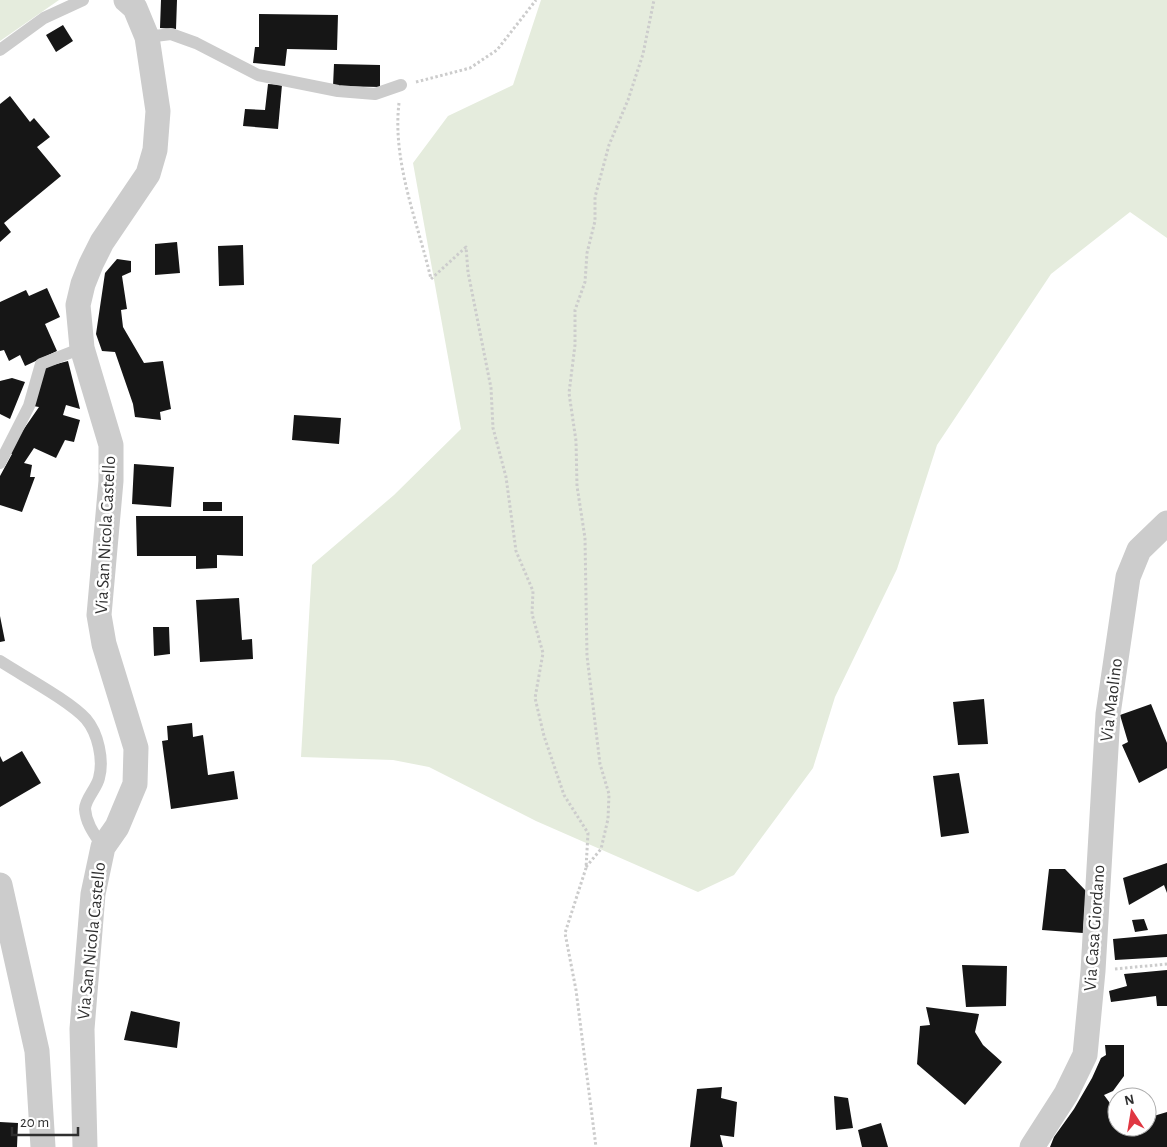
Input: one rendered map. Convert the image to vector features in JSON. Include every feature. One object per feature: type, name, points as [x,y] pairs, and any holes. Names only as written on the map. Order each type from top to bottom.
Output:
[{"type":"street","name":"Via San Nicola Castello","points":[[85,1147],[82,1029],[93,894],[103,847],[117,827],[135,784],[136,748],[104,644],[99,614],[111,481],[111,445],[82,348],[78,305],[82,284],[102,242],[148,174],[155,150],[158,112],[147,37],[136,8],[126,0]]},
{"type":"street","name":"Via Maolino","points":[[1099,852],[1108,714],[1128,577],[1139,550],[1167,523]]},
{"type":"street","name":"Via Casa Giordano","points":[[1032,1147],[1066,1094],[1085,1055],[1093,968],[1099,852]]},
{"type":"street","points":[[0,885],[37,1051],[43,1147]]},
{"type":"lane","points":[[0,50],[44,18],[83,0]]},
{"type":"lane","points":[[147,37],[171,34],[258,75],[338,92],[375,94],[401,85]]},
{"type":"lane","points":[[0,463],[29,406],[41,364],[82,348]]},
{"type":"lane","points":[[0,661],[59,699],[85,718],[92,728],[100,752],[100,778],[85,807],[89,827],[103,847]]},
{"type":"path","points":[[536,0],[497,50],[470,68],[401,85],[397,118],[404,172],[431,279],[466,247],[468,272],[491,388],[493,428],[506,477],[516,551],[533,591],[532,614],[543,653],[535,698],[544,736],[564,795],[588,833],[586,868],[566,933],[576,990],[596,1147]]},
{"type":"path","points":[[586,868],[600,849],[608,819],[609,794],[600,764],[586,656],[584,538],[577,486],[576,441],[569,392],[575,345],[575,310],[585,282],[587,254],[595,221],[594,197],[610,145],[628,100],[643,54],[654,0]]},
{"type":"path","name":"Via Casa Giordano","points":[[1093,968],[1118,969],[1167,964]]},
{"type":"green space","points":[[0,0],[59,0],[0,41]]},
{"type":"green space","points":[[541,0],[1167,0],[1167,238],[1130,212],[1051,274],[937,445],[897,569],[835,697],[813,768],[734,875],[698,892],[536,821],[429,767],[393,760],[301,757],[312,565],[394,495],[461,429],[413,163],[448,116],[513,85]]},
{"type":"building","points":[[161,0],[177,0],[176,29],[160,28]]},
{"type":"building","points":[[259,14],[338,15],[337,50],[287,49],[285,66],[253,63],[255,47],[259,47]]},
{"type":"building","points":[[63,25],[73,41],[56,52],[46,35]]},
{"type":"building","points":[[334,64],[380,65],[380,87],[333,86]]},
{"type":"building","points":[[268,84],[282,85],[278,129],[243,126],[245,109],[265,110]]},
{"type":"building","points":[[10,96],[30,122],[34,118],[50,137],[37,147],[61,176],[4,223],[11,232],[0,242],[0,104]]},
{"type":"building","points":[[177,242],[180,273],[155,275],[155,244]]},
{"type":"building","points":[[243,245],[244,285],[219,286],[218,246]]},
{"type":"building","points":[[117,259],[131,261],[131,272],[122,276],[127,309],[121,310],[123,327],[144,363],[163,361],[171,409],[160,412],[161,420],[135,417],[133,404],[115,352],[102,351],[96,334],[105,273]]},
{"type":"building","points":[[47,288],[60,317],[45,324],[57,351],[25,366],[20,355],[9,361],[4,350],[0,351],[0,302],[26,290],[29,296]]},
{"type":"building","points":[[68,361],[80,409],[66,405],[63,415],[80,420],[74,442],[65,440],[56,458],[34,448],[24,463],[32,465],[30,477],[35,477],[22,512],[0,505],[0,476],[12,454],[8,452],[39,407],[33,406],[45,367]]},
{"type":"building","points":[[12,378],[25,382],[10,419],[0,414],[0,381]]},
{"type":"building","points":[[294,415],[341,418],[339,444],[292,440]]},
{"type":"building","points":[[134,464],[174,467],[171,507],[132,504]]},
{"type":"building","points":[[203,502],[222,502],[222,511],[203,511]]},
{"type":"building","points":[[136,516],[243,516],[243,556],[217,555],[217,568],[196,569],[196,556],[137,556]]},
{"type":"building","points":[[239,598],[242,640],[252,639],[253,659],[200,662],[196,600]]},
{"type":"building","points":[[0,616],[5,641],[0,642]]},
{"type":"building","points":[[153,627],[169,627],[170,654],[154,656]]},
{"type":"building","points":[[984,699],[988,744],[958,745],[953,702]]},
{"type":"building","points":[[1151,704],[1167,743],[1167,768],[1139,783],[1122,745],[1128,742],[1120,715]]},
{"type":"building","points":[[192,723],[193,737],[203,735],[208,775],[234,771],[238,799],[171,809],[162,741],[168,740],[167,726]]},
{"type":"building","points":[[22,751],[41,783],[0,807],[0,756],[3,762]]},
{"type":"building","points":[[959,773],[969,833],[941,837],[933,776]]},
{"type":"building","points":[[1167,863],[1167,893],[1164,885],[1129,905],[1123,878]]},
{"type":"building","points":[[1049,869],[1065,869],[1086,891],[1083,933],[1042,930]]},
{"type":"building","points":[[1144,919],[1148,930],[1135,932],[1132,920]]},
{"type":"building","points":[[1167,934],[1167,957],[1115,960],[1113,939]]},
{"type":"building","points":[[962,965],[1007,966],[1006,1006],[966,1007]]},
{"type":"building","points":[[1167,970],[1167,1006],[1157,1006],[1156,996],[1111,1002],[1109,991],[1127,986],[1124,974]]},
{"type":"building","points":[[926,1007],[979,1014],[975,1032],[983,1045],[1002,1062],[965,1105],[917,1064],[920,1026],[930,1025]]},
{"type":"building","points":[[131,1011],[180,1022],[177,1048],[124,1040]]},
{"type":"building","points":[[1105,1045],[1124,1045],[1124,1076],[1116,1087],[1107,1087],[1107,1094],[1104,1095],[1107,1099],[1107,1137],[1157,1137],[1157,1115],[1167,1112],[1167,1147],[1050,1147],[1054,1137],[1074,1109],[1092,1078],[1101,1058],[1106,1055]]},
{"type":"building","points":[[722,1087],[721,1098],[737,1102],[734,1137],[720,1135],[723,1147],[690,1147],[697,1089]]},
{"type":"building","points":[[834,1096],[848,1098],[853,1128],[836,1130]]},
{"type":"building","points":[[0,1122],[18,1123],[17,1147],[0,1147]]},
{"type":"building","points":[[881,1123],[888,1147],[862,1147],[858,1130]]}]
